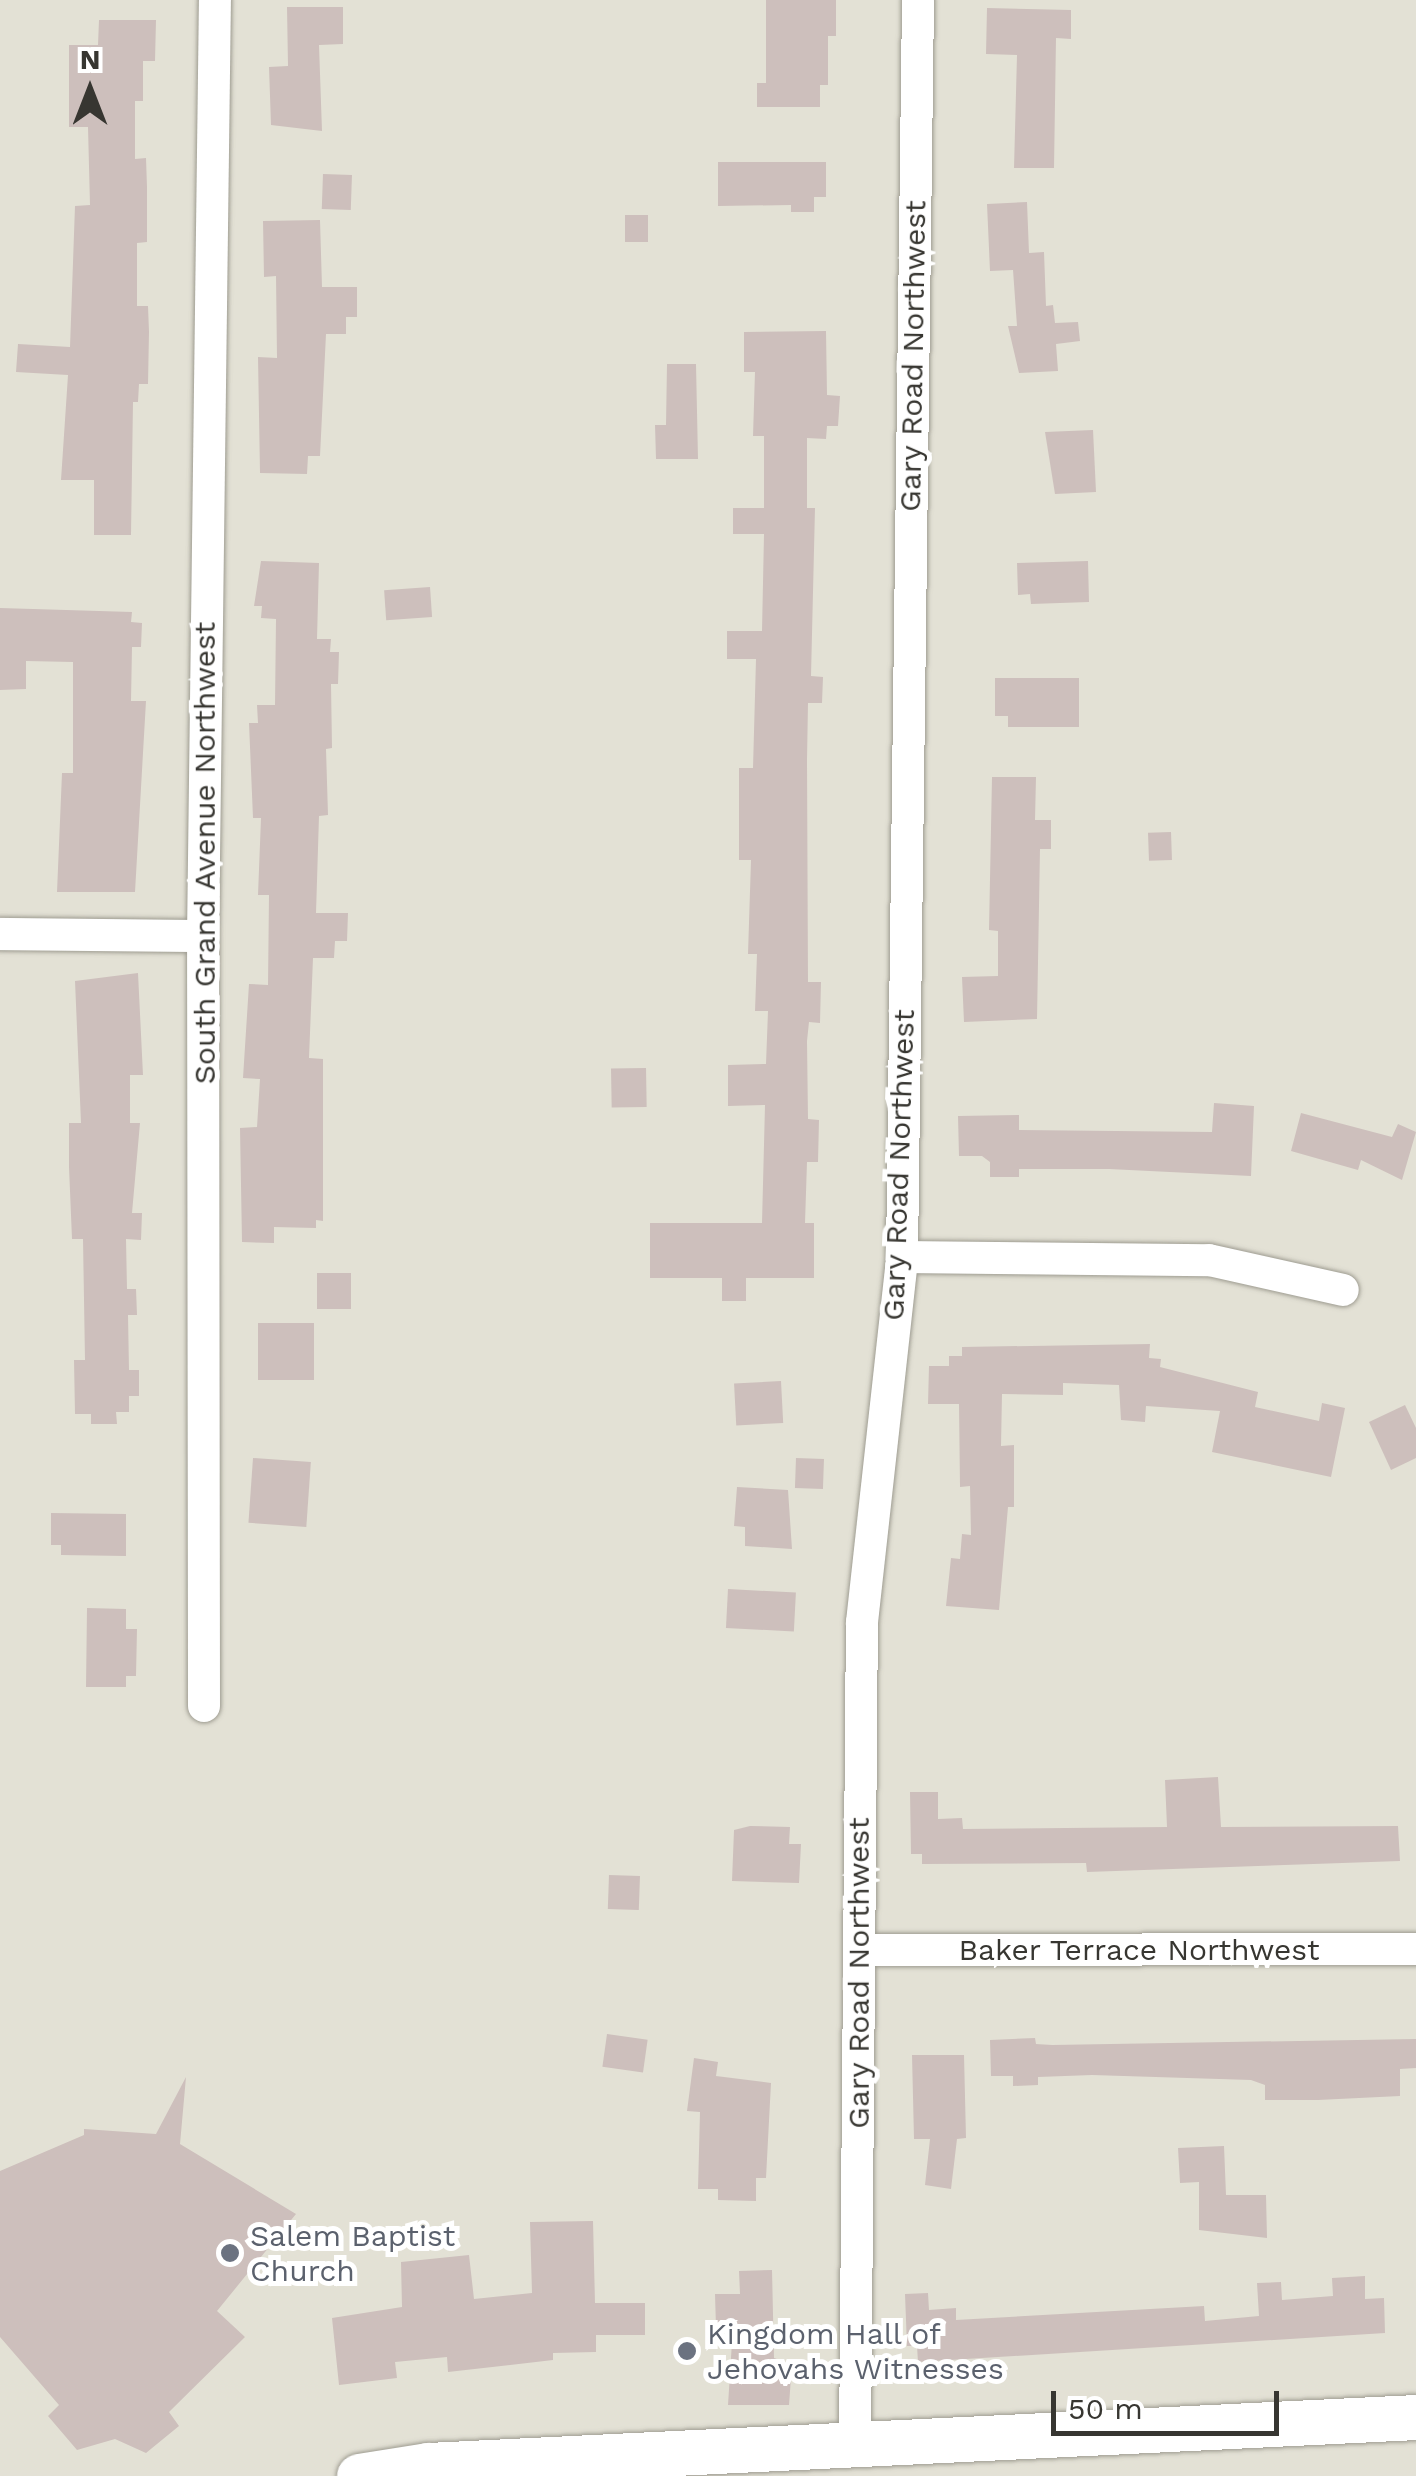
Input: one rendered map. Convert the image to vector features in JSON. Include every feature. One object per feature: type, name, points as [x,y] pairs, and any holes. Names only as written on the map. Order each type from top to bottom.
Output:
[{"type":"street","name":"South Grand Avenue Northwest","points":[[204,1706],[202,936],[215,0]]},
{"type":"street","name":"Gary Road Northwest","points":[[855,2449],[862,1622],[902,1257],[918,0]]},
{"type":"street","points":[[0,934],[202,936]]},
{"type":"street","points":[[902,1257],[1209,1260],[1343,1290]]},
{"type":"street","name":"Baker Terrace Northwest","points":[[862,1950],[1416,1949]]},
{"type":"street","points":[[359,2476],[428,2465],[766,2464],[855,2449],[1416,2417]]},
{"type":"building","points":[[766,0],[836,0],[836,36],[828,36],[828,85],[820,85],[820,107],[757,107],[757,83],[766,83]]},
{"type":"building","points":[[287,7],[343,7],[343,44],[319,45],[322,131],[271,125],[269,67],[288,66]]},
{"type":"building","points":[[987,8],[1071,10],[1071,39],[1056,38],[1054,168],[1014,168],[1017,55],[986,54]]},
{"type":"building","points":[[99,20],[156,20],[155,61],[143,61],[143,101],[135,101],[135,159],[146,158],[147,187],[147,242],[137,243],[137,306],[148,306],[149,332],[148,384],[139,384],[138,402],[133,402],[131,535],[94,535],[94,480],[61,480],[68,375],[16,372],[18,344],[70,347],[75,206],[90,205],[88,127],[69,127],[69,45],[98,45]]},
{"type":"building","points":[[718,162],[826,162],[826,197],[814,197],[814,212],[791,212],[791,205],[718,206]]},
{"type":"building","points":[[323,174],[352,175],[351,210],[322,209]]},
{"type":"building","points":[[1027,202],[1029,253],[1044,252],[1046,306],[1053,305],[1055,323],[1078,322],[1080,341],[1056,344],[1058,371],[1019,373],[1008,326],[1017,326],[1013,270],[990,271],[987,204]]},
{"type":"building","points":[[625,215],[648,215],[648,242],[625,242]]},
{"type":"building","points":[[320,220],[322,287],[357,287],[357,317],[346,317],[346,334],[326,334],[320,456],[308,456],[307,474],[260,473],[258,357],[277,358],[276,276],[264,277],[263,221]]},
{"type":"building","points":[[826,331],[827,395],[840,396],[838,426],[827,426],[826,439],[807,438],[807,508],[815,508],[811,676],[823,677],[822,703],[808,703],[807,760],[808,982],[821,982],[820,1023],[809,1022],[807,1041],[808,1119],[819,1120],[818,1162],[807,1162],[805,1223],[814,1223],[814,1278],[746,1278],[746,1301],[722,1301],[722,1278],[650,1278],[650,1223],[762,1223],[765,1105],[728,1106],[728,1065],[766,1064],[768,1011],[755,1011],[757,954],[748,954],[751,860],[739,860],[739,768],[753,768],[756,659],[727,659],[727,631],[762,631],[764,534],[733,534],[733,508],[764,508],[764,436],[753,436],[755,372],[744,372],[744,332]]},
{"type":"building","points":[[667,364],[696,364],[698,459],[656,459],[655,425],[666,425]]},
{"type":"building","points":[[1093,430],[1096,492],[1055,494],[1045,432]]},
{"type":"building","points":[[261,561],[319,563],[317,639],[331,639],[330,652],[339,652],[338,684],[331,684],[332,748],[326,749],[328,815],[319,816],[316,913],[348,913],[347,941],[335,941],[334,958],[313,958],[309,1058],[323,1059],[323,1221],[316,1220],[316,1228],[274,1227],[274,1243],[242,1242],[240,1128],[257,1127],[260,1079],[243,1078],[249,984],[268,985],[269,895],[258,895],[261,818],[253,818],[249,723],[258,723],[257,705],[275,705],[276,619],[261,618],[262,606],[254,606]]},
{"type":"building","points":[[1088,561],[1089,602],[1031,604],[1030,594],[1018,595],[1017,563]]},
{"type":"building","points":[[430,587],[432,617],[386,620],[384,590]]},
{"type":"building","points":[[0,608],[132,612],[131,622],[142,623],[141,647],[132,647],[131,701],[146,701],[135,892],[57,892],[62,773],[73,773],[73,662],[26,661],[26,689],[0,690]]},
{"type":"building","points":[[995,678],[1079,678],[1079,727],[1008,727],[1008,716],[995,716]]},
{"type":"building","points":[[992,777],[1036,777],[1035,820],[1051,820],[1051,849],[1040,849],[1037,1019],[964,1022],[962,977],[998,976],[998,931],[989,930]]},
{"type":"building","points":[[1171,832],[1172,860],[1149,861],[1148,833]]},
{"type":"building","points":[[138,973],[143,1075],[130,1075],[130,1123],[140,1123],[132,1213],[142,1213],[141,1240],[126,1239],[127,1289],[136,1289],[137,1315],[128,1315],[129,1370],[139,1370],[139,1396],[129,1396],[129,1412],[116,1412],[117,1424],[91,1424],[91,1414],[75,1414],[74,1360],[85,1360],[83,1239],[72,1239],[69,1167],[69,1123],[81,1123],[75,981]]},
{"type":"building","points":[[646,1068],[647,1107],[612,1108],[611,1069]]},
{"type":"building","points":[[1214,1103],[1254,1106],[1251,1176],[1019,1169],[1019,1177],[990,1177],[990,1162],[982,1156],[959,1156],[958,1116],[1019,1115],[1019,1130],[1212,1132]]},
{"type":"building","points":[[1301,1113],[1392,1137],[1398,1124],[1416,1132],[1402,1180],[1361,1160],[1358,1170],[1291,1151]]},
{"type":"building","points":[[317,1273],[351,1273],[351,1309],[317,1309]]},
{"type":"building","points":[[258,1323],[314,1323],[314,1380],[258,1380]]},
{"type":"building","points":[[1150,1344],[1149,1358],[1161,1359],[1160,1367],[1258,1392],[1255,1407],[1319,1421],[1322,1403],[1345,1408],[1331,1477],[1212,1452],[1220,1411],[1146,1406],[1145,1422],[1121,1420],[1119,1385],[1063,1383],[1063,1395],[1002,1394],[1001,1446],[1014,1445],[1014,1507],[1008,1507],[999,1610],[946,1606],[951,1558],[960,1559],[962,1534],[971,1535],[970,1486],[960,1487],[959,1404],[928,1404],[929,1366],[949,1366],[949,1356],[962,1356],[962,1347]]},
{"type":"building","points":[[781,1381],[783,1423],[736,1425],[734,1383]]},
{"type":"building","points":[[1405,1405],[1416,1428],[1416,1458],[1391,1470],[1369,1422]]},
{"type":"building","points":[[253,1458],[311,1462],[306,1527],[248,1523]]},
{"type":"building","points":[[796,1458],[824,1459],[823,1489],[795,1488]]},
{"type":"building","points":[[737,1487],[788,1490],[792,1549],[745,1546],[745,1527],[734,1526]]},
{"type":"building","points":[[51,1513],[126,1514],[126,1556],[61,1555],[61,1545],[51,1545]]},
{"type":"building","points":[[728,1589],[796,1593],[794,1632],[726,1628]]},
{"type":"building","points":[[87,1608],[126,1609],[126,1629],[137,1629],[136,1676],[126,1676],[126,1687],[86,1687]]},
{"type":"building","points":[[1218,1777],[1221,1827],[1398,1826],[1400,1861],[1087,1872],[1086,1863],[922,1864],[922,1854],[911,1854],[910,1792],[938,1792],[938,1819],[962,1818],[963,1829],[1167,1827],[1165,1780]]},
{"type":"building","points":[[750,1826],[790,1827],[789,1844],[801,1844],[799,1883],[732,1881],[734,1830]]},
{"type":"building","points":[[609,1875],[640,1876],[639,1910],[608,1909]]},
{"type":"building","points":[[607,2034],[648,2040],[643,2072],[602,2067]]},
{"type":"building","points":[[1035,2038],[1036,2044],[1052,2045],[1416,2039],[1416,2068],[1400,2069],[1400,2096],[1318,2100],[1265,2100],[1265,2085],[1251,2080],[1092,2075],[1038,2077],[1038,2085],[1013,2086],[1013,2076],[991,2076],[990,2040]]},
{"type":"building","points":[[912,2055],[964,2055],[966,2138],[957,2139],[951,2189],[925,2185],[930,2139],[914,2139]]},
{"type":"building","points":[[694,2058],[718,2062],[716,2076],[771,2083],[766,2178],[756,2178],[756,2201],[718,2200],[718,2189],[698,2189],[700,2112],[687,2111]]},
{"type":"building","name":"Salem Baptist Church","points":[[186,2077],[180,2144],[296,2214],[217,2311],[245,2337],[169,2412],[179,2426],[146,2453],[115,2439],[77,2450],[48,2416],[59,2405],[0,2337],[0,2171],[84,2135],[84,2129],[156,2134]]},
{"type":"building","points":[[1224,2146],[1226,2195],[1266,2195],[1267,2238],[1199,2230],[1199,2182],[1180,2183],[1178,2148]]},
{"type":"building","points":[[593,2221],[595,2303],[645,2303],[645,2335],[596,2335],[596,2352],[553,2353],[553,2360],[448,2372],[447,2357],[395,2362],[397,2378],[339,2385],[332,2318],[402,2307],[401,2262],[469,2255],[474,2299],[532,2293],[530,2222]]},
{"type":"building","points":[[772,2270],[774,2358],[792,2364],[789,2405],[728,2405],[733,2326],[716,2327],[715,2294],[740,2294],[739,2271]]},
{"type":"building","points":[[1365,2276],[1365,2299],[1384,2298],[1385,2333],[918,2362],[917,2346],[907,2346],[905,2294],[928,2293],[929,2310],[956,2308],[956,2320],[1204,2306],[1205,2321],[1259,2316],[1257,2283],[1281,2282],[1282,2300],[1333,2296],[1332,2278]]},
{"type":"place","name":"Salem Baptist Church","points":[[230,2253]]},
{"type":"place","name":"Kingdom Hall of Jehovahs Witnesses","points":[[687,2351]]}]
